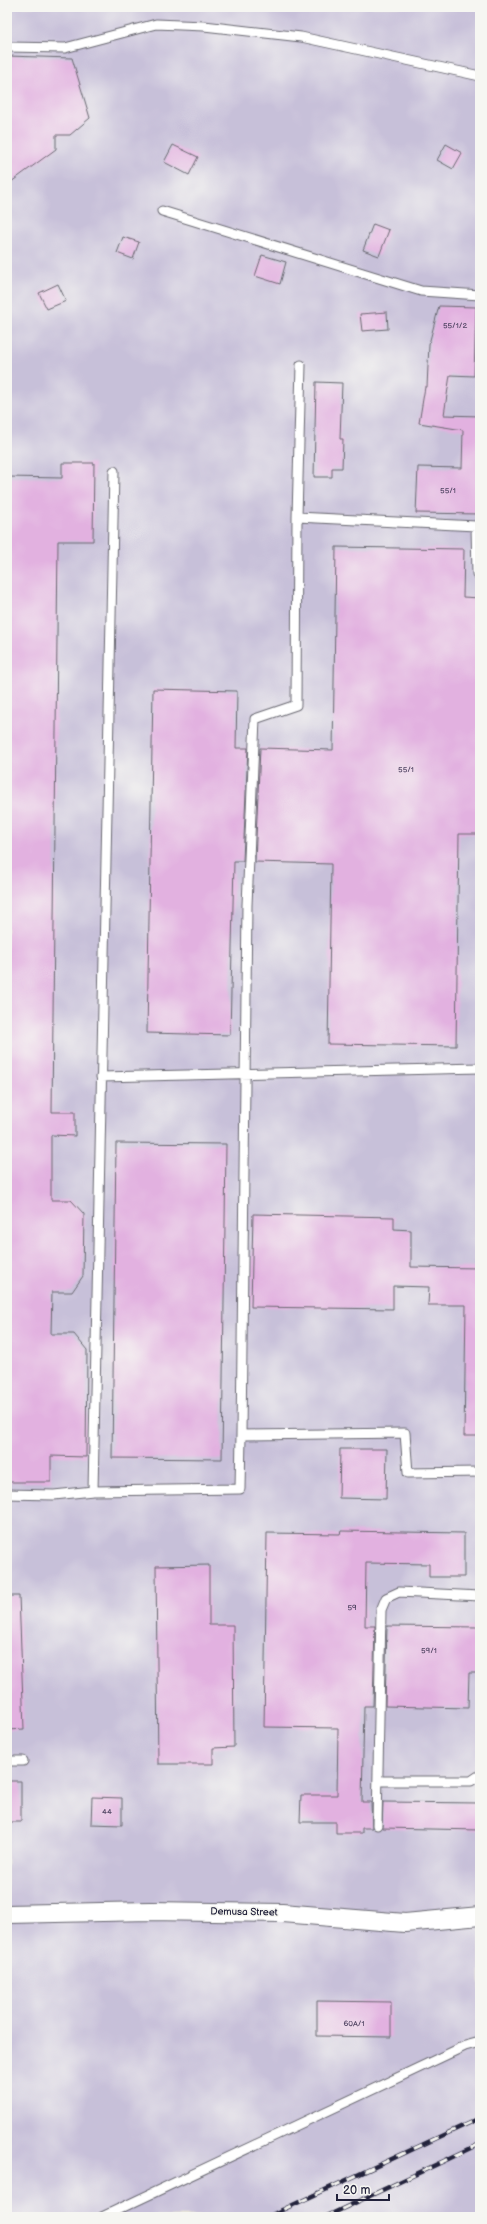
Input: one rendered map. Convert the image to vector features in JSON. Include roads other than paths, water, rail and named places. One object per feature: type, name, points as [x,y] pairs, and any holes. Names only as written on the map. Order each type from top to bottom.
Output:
[{"type":"street","name":"Demusa Street","points":[[7,1914],[150,1911],[282,1913],[405,1923],[480,1916]]},
{"type":"lane","points":[[7,47],[65,48],[156,24],[204,26],[300,37],[480,76]]},
{"type":"lane","points":[[162,211],[421,291],[480,295]]},
{"type":"lane","points":[[7,1494],[54,1495],[93,1491],[240,1489],[247,905],[255,719],[296,705],[297,517],[301,365]]},
{"type":"lane","points":[[93,1491],[114,470]]},
{"type":"lane","points":[[297,517],[476,526],[477,574],[480,577]]},
{"type":"lane","points":[[101,1077],[480,1068]]},
{"type":"lane","points":[[241,1435],[405,1433],[408,1473],[480,1472]]},
{"type":"lane","points":[[377,1825],[380,1610],[386,1598],[399,1592],[480,1596]]},
{"type":"lane","points":[[7,1761],[23,1761]]},
{"type":"lane","points":[[378,1781],[471,1781],[480,1774]]},
{"type":"lane","points":[[102,2217],[464,2046],[480,2042]]},
{"type":"railway","points":[[267,2217],[480,2118]]},
{"type":"railway","points":[[325,2217],[480,2144]]}]
